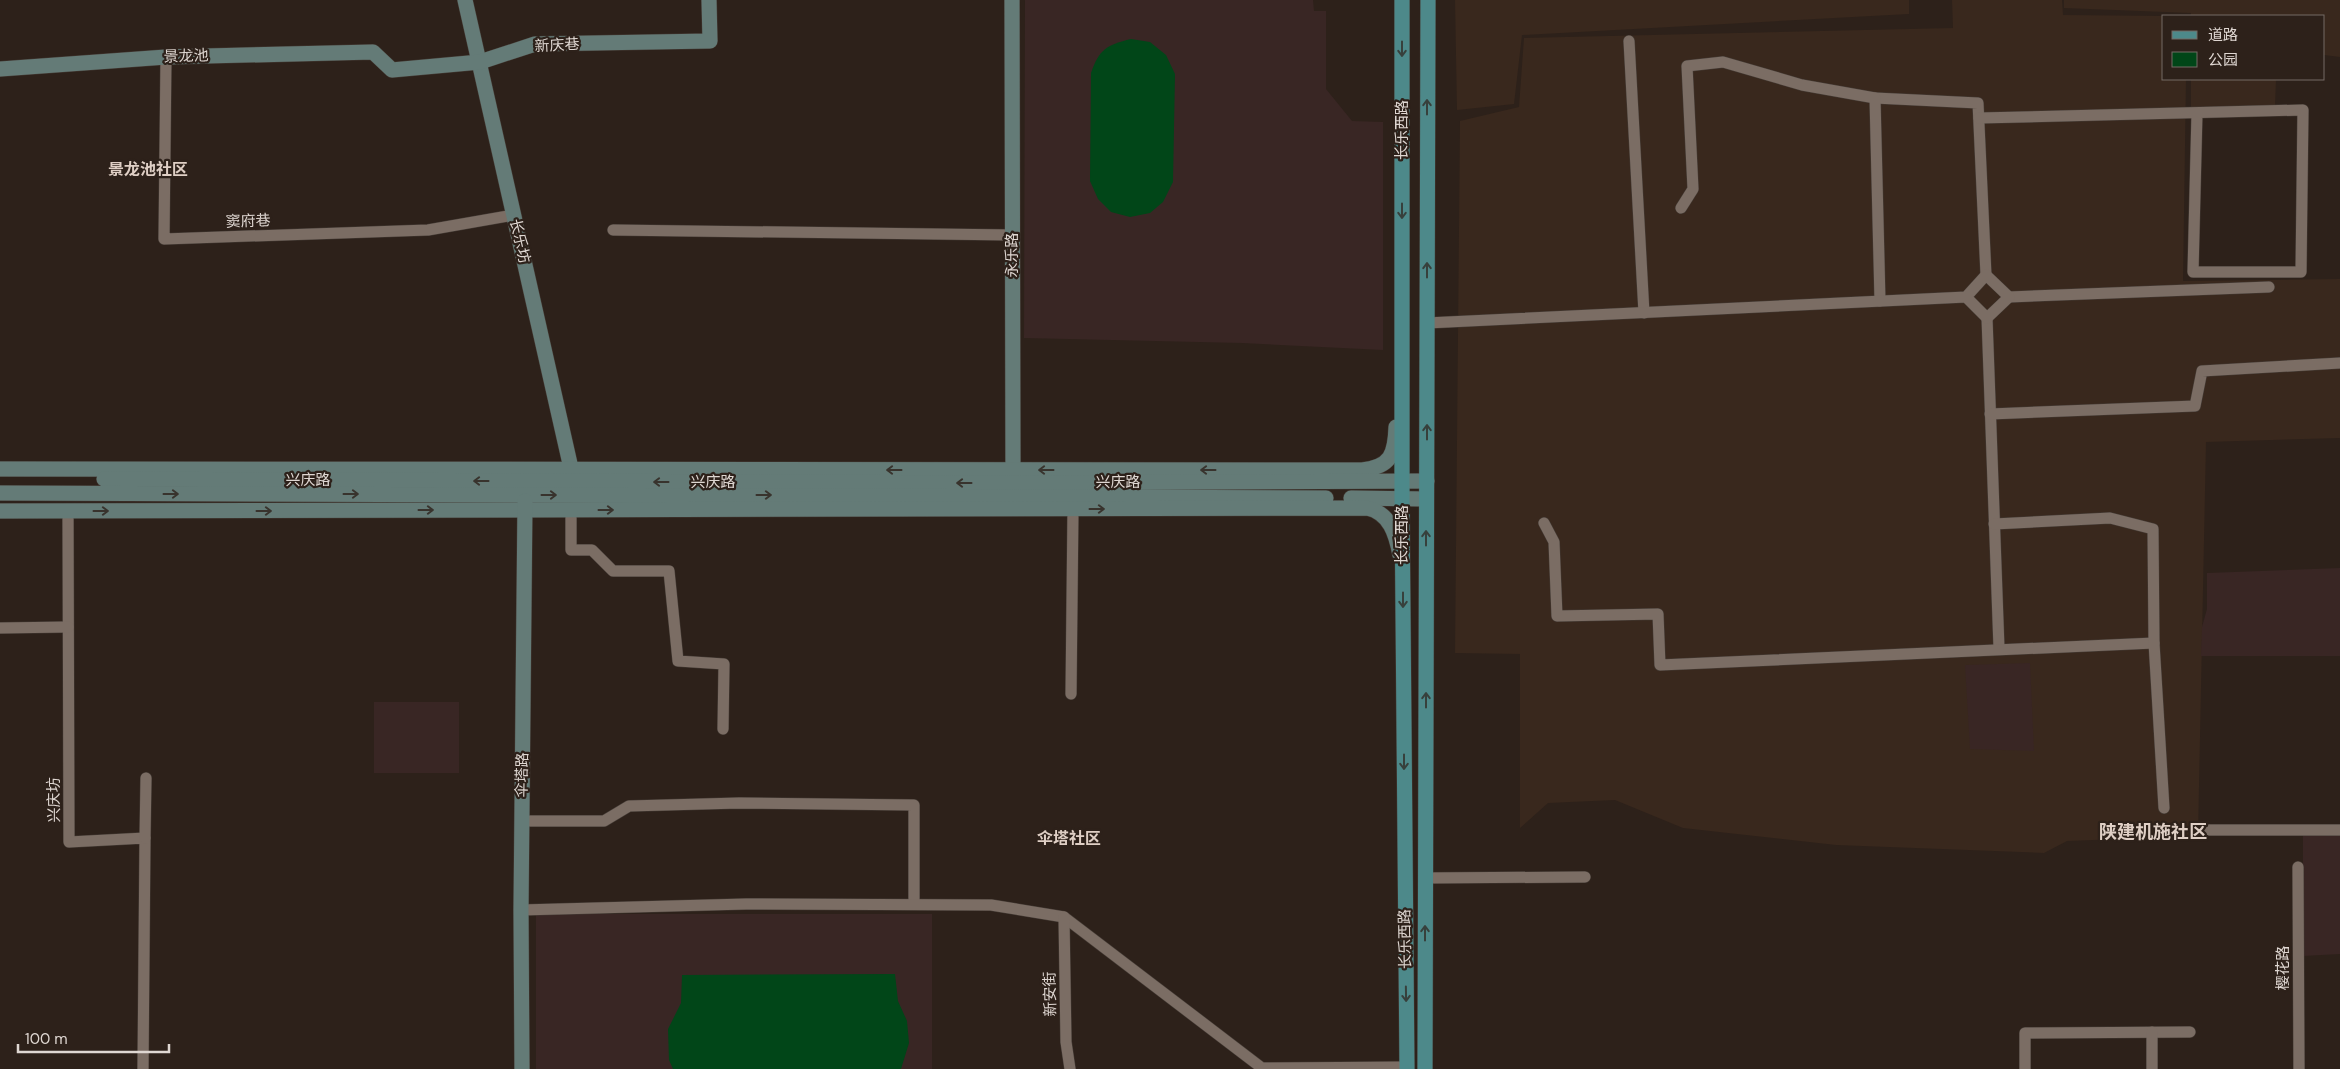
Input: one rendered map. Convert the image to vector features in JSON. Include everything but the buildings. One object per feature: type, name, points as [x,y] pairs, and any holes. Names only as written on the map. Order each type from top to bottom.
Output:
[{"type":"main road","name":"长乐西路","points":[[1402,0],[1402,498],[1406,1068]]},
{"type":"main road","name":"长乐西路","points":[[1426,1069],[1428,0]]},
{"type":"street","name":"长乐坊","points":[[465,0],[573,476]]},
{"type":"street","name":"新庆巷","points":[[373,52],[392,70],[480,62],[536,44],[710,41],[709,0]]},
{"type":"street","name":"永乐路","points":[[1012,0],[1013,490]]},
{"type":"street","points":[[1629,41],[1644,312]]},
{"type":"street","name":"景龙池","points":[[0,69],[166,57],[373,52]]},
{"type":"street","name":"窦府巷","points":[[166,57],[164,239],[428,230],[514,215]]},
{"type":"street","points":[[1681,208],[1693,189],[1687,66],[1723,62],[1802,85],[1875,98],[1978,103],[1986,275],[2009,297]]},
{"type":"street","points":[[1875,98],[1880,301]]},
{"type":"street","points":[[1979,118],[2302,110],[2301,272],[2193,272],[2197,113]]},
{"type":"street","points":[[613,230],[1012,235]]},
{"type":"street","points":[[1427,323],[1966,297],[1986,275]]},
{"type":"street","points":[[1987,318],[2009,297],[2269,287]]},
{"type":"street","points":[[1966,297],[1987,318],[1999,648]]},
{"type":"street","points":[[1990,414],[2195,406],[2202,371],[2340,363]]},
{"type":"street","points":[[0,512],[571,510],[1013,490],[1375,469],[1385,464],[1396,444],[1402,387]]},
{"type":"street","points":[[0,469],[573,476]]},
{"type":"street","points":[[1320,471],[1346,481]]},
{"type":"street","name":"兴庆路","points":[[0,493],[525,488],[573,476],[1013,490],[1426,499]]},
{"type":"street","name":"兴庆路","points":[[0,479],[525,488],[1013,490],[1346,481],[1427,481]]},
{"type":"street","name":"伞塔路","points":[[522,1069],[521,910],[525,488]]},
{"type":"street","points":[[1013,490],[1073,509],[1376,510],[1388,521],[1394,533],[1403,572]]},
{"type":"street","points":[[1071,694],[1073,509]]},
{"type":"street","points":[[571,510],[571,550],[592,550],[612,571],[669,571],[678,661],[724,664],[723,729]]},
{"type":"street","name":"兴庆坊","points":[[68,511],[69,842],[145,838]]},
{"type":"street","points":[[1994,524],[2110,518],[2153,529],[2154,643],[2164,808]]},
{"type":"street","points":[[1544,523],[1554,542],[1557,616],[1658,614],[1660,665],[1999,648],[2154,643]]},
{"type":"street","points":[[0,628],[68,627]]},
{"type":"street","points":[[143,1069],[146,778]]},
{"type":"street","points":[[522,821],[604,820],[629,806],[739,803],[914,805],[914,904]]},
{"type":"street","points":[[2207,830],[2340,830]]},
{"type":"street","name":"樱花路","points":[[2298,867],[2299,1069]]},
{"type":"street","points":[[1425,878],[1585,877]]},
{"type":"street","points":[[521,910],[746,904],[914,904],[991,905],[1064,917],[1262,1068],[1406,1068]]},
{"type":"street","name":"新安街","points":[[1064,917],[1066,1042],[1070,1069]]},
{"type":"street","points":[[2152,1032],[2152,1069]]},
{"type":"street","points":[[2025,1069],[2025,1033],[2190,1032]]},
{"type":"shaded area","points":[[1025,0],[1313,0],[1314,11],[1326,11],[1326,89],[1352,121],[1383,122],[1383,350],[1242,343],[1024,338]]},
{"type":"shaded area","points":[[1455,0],[1909,0],[1909,14],[1522,35],[1514,104],[1457,110]]},
{"type":"shaded area","points":[[1952,0],[2062,0],[2063,15],[2162,16],[2162,80],[2186,80],[2183,281],[2340,279],[2340,438],[2206,442],[2198,836],[2067,841],[2044,853],[1836,845],[1683,828],[1615,800],[1548,803],[1520,828],[1520,654],[1455,653],[1460,121],[1519,107],[1524,38],[1953,28]]},
{"type":"shaded area","points":[[2064,0],[2340,0],[2340,57],[2325,55],[2325,15],[2191,15],[2191,13],[2064,8]]},
{"type":"shaded area","points":[[2191,80],[2276,80],[2275,107],[2191,107]]},
{"type":"shaded area","points":[[2340,568],[2340,656],[2201,656],[2202,627],[2207,609],[2207,573]]},
{"type":"shaded area","points":[[2030,663],[2034,751],[1970,749],[1965,665]]},
{"type":"shaded area","points":[[374,702],[459,702],[459,773],[374,773]]},
{"type":"shaded area","points":[[2303,832],[2340,832],[2340,954],[2303,956]]},
{"type":"shaded area","points":[[536,914],[932,914],[932,1069],[536,1069]]},
{"type":"green space","points":[[1131,39],[1150,42],[1166,55],[1175,74],[1173,182],[1163,202],[1150,213],[1130,217],[1111,212],[1098,199],[1090,181],[1091,73],[1097,58],[1105,49],[1116,43]]},
{"type":"green space","points":[[895,974],[898,1001],[907,1021],[909,1043],[901,1069],[673,1069],[669,1060],[668,1029],[681,1003],[682,975]]},
{"type":"district","name":"景龙池社区","points":[[148,169]]},
{"type":"district","name":"陕建机施社区","points":[[2153,832]]},
{"type":"district","name":"伞塔社区","points":[[1069,838]]}]
